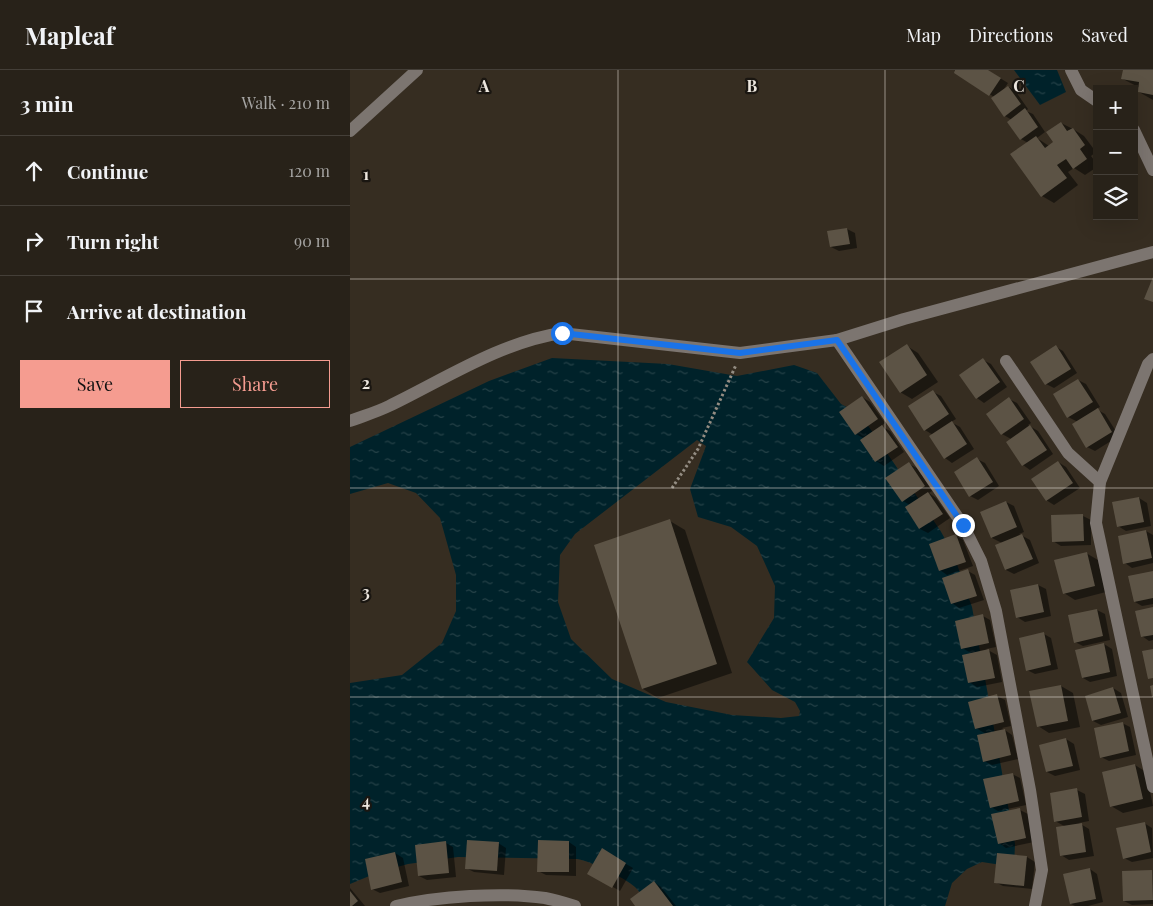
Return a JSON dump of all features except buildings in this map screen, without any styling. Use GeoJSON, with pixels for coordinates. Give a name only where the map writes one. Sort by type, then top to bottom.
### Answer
{"type":"FeatureCollection","features":[{"type":"Feature","properties":{"kind":"street"},"geometry":{"type":"LineString","coordinates":[[350,132],[417,70]]}},
{"type":"Feature","properties":{"kind":"street"},"geometry":{"type":"LineString","coordinates":[[1071,70],[1081,90],[1093,98]]}},
{"type":"Feature","properties":{"kind":"street"},"geometry":{"type":"LineString","coordinates":[[1138,138],[1153,170]]}},
{"type":"Feature","properties":{"kind":"street"},"geometry":{"type":"LineString","coordinates":[[350,422],[388,406],[456,370],[539,337],[562,333],[740,353],[837,340],[904,319],[1153,252]]}},
{"type":"Feature","properties":{"kind":"street"},"geometry":{"type":"LineString","coordinates":[[837,340],[963,525],[981,561],[996,611],[1034,817],[1042,870],[1035,906]]}},
{"type":"Feature","properties":{"kind":"street"},"geometry":{"type":"LineString","coordinates":[[1153,359],[1148,364],[1100,482],[1096,523],[1153,787]]}},
{"type":"Feature","properties":{"kind":"street"},"geometry":{"type":"LineString","coordinates":[[1006,361],[1068,453],[1100,482]]}},
{"type":"Feature","properties":{"kind":"street"},"geometry":{"type":"LineString","coordinates":[[396,906],[415,901],[490,895],[545,898],[575,906]]}},
{"type":"Feature","properties":{"kind":"path"},"geometry":{"type":"LineString","coordinates":[[672,488],[698,449],[734,370]]}},
{"type":"Feature","properties":{"kind":"water"},"geometry":{"type":"Polygon","coordinates":[[[1014,70],[1057,70],[1066,92],[1040,105],[1014,70]]]}},
{"type":"Feature","properties":{"kind":"water"},"geometry":{"type":"Polygon","coordinates":[[[552,358],[668,364],[737,376],[794,365],[817,373],[841,404],[860,414],[940,530],[953,553],[972,607],[1015,844],[1014,867],[982,862],[967,869],[952,883],[945,906],[651,906],[635,887],[624,879],[599,866],[577,859],[458,857],[408,864],[379,872],[350,884],[350,683],[402,675],[442,643],[456,611],[456,575],[440,518],[416,493],[388,483],[350,494],[350,447],[489,381],[552,358]],[[697,440],[575,534],[560,555],[558,602],[571,639],[612,679],[666,702],[732,715],[781,718],[799,716],[800,711],[795,702],[772,690],[747,662],[774,618],[775,586],[757,546],[731,527],[698,517],[690,489],[706,446],[697,440]]]}},
{"type":"Feature","properties":{"kind":"route"},"geometry":{"type":"LineString","coordinates":[[562,333],[740,353],[837,340],[963,525]]}}]}
